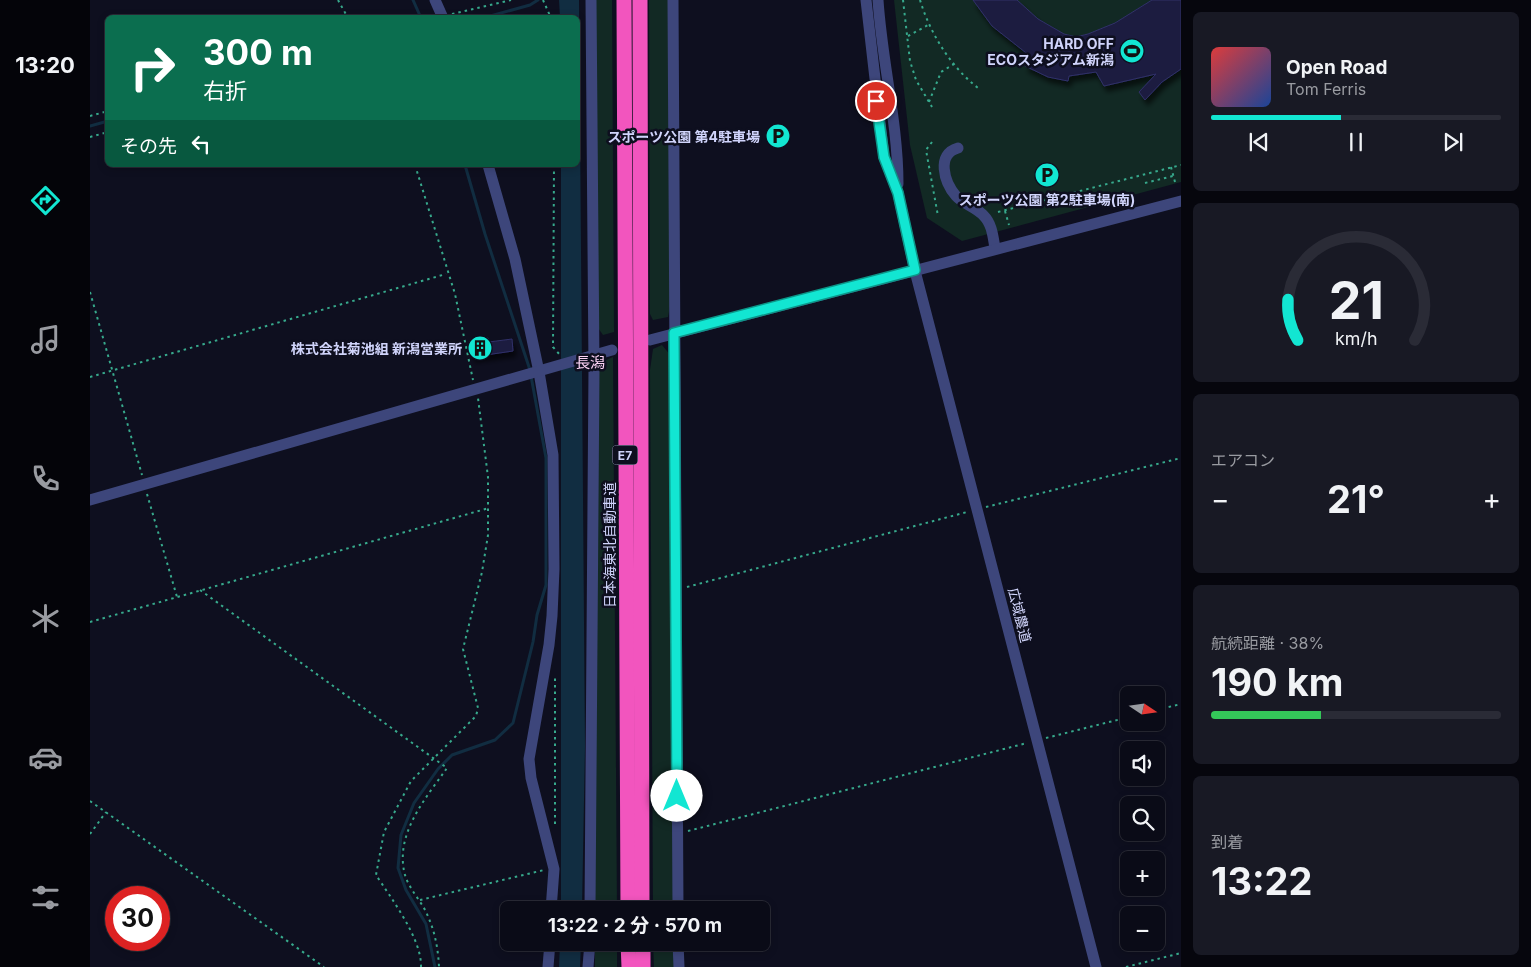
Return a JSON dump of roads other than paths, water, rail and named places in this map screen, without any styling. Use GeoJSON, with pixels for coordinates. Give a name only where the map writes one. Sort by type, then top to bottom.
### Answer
{"type":"FeatureCollection","features":[{"type":"Feature","properties":{"kind":"highway","name":"日本海東北自動車道"},"geometry":{"type":"LineString","coordinates":[[624,0],[628,901]]}},
{"type":"Feature","properties":{"kind":"highway","name":"E7"},"geometry":{"type":"LineString","coordinates":[[640,0],[642,901]]}},
{"type":"Feature","properties":{"kind":"highway"},"geometry":{"type":"LineString","coordinates":[[628,951],[628,967]]}},
{"type":"Feature","properties":{"kind":"highway"},"geometry":{"type":"LineString","coordinates":[[643,951],[643,967]]}},
{"type":"Feature","properties":{"kind":"street"},"geometry":{"type":"LineString","coordinates":[[435,0],[442,15]]}},
{"type":"Feature","properties":{"kind":"street"},"geometry":{"type":"LineString","coordinates":[[590,901],[591,0]]}},
{"type":"Feature","properties":{"kind":"street"},"geometry":{"type":"LineString","coordinates":[[673,0],[678,901]]}},
{"type":"Feature","properties":{"kind":"street"},"geometry":{"type":"LineString","coordinates":[[866,0],[884,157],[898,193]]}},
{"type":"Feature","properties":{"kind":"street"},"geometry":{"type":"LineString","coordinates":[[878,0],[889,102],[898,155],[898,193]]}},
{"type":"Feature","properties":{"kind":"street"},"geometry":{"type":"LineString","coordinates":[[958,148],[945,156],[943,165],[950,188],[956,197],[977,209],[986,217],[995,248]]}},
{"type":"Feature","properties":{"kind":"street"},"geometry":{"type":"LineString","coordinates":[[489,167],[516,259],[533,374],[553,455],[554,569],[549,645],[529,759],[531,778],[554,869],[552,901]]}},
{"type":"Feature","properties":{"kind":"street","name":"広域農道"},"geometry":{"type":"LineString","coordinates":[[898,193],[915,270],[1096,967]]}},
{"type":"Feature","properties":{"kind":"street"},"geometry":{"type":"LineString","coordinates":[[650,340],[995,248],[1181,201]]}},
{"type":"Feature","properties":{"kind":"street"},"geometry":{"type":"LineString","coordinates":[[90,500],[612,350]]}},
{"type":"Feature","properties":{"kind":"street"},"geometry":{"type":"LineString","coordinates":[[548,967],[549,951]]}},
{"type":"Feature","properties":{"kind":"street"},"geometry":{"type":"LineString","coordinates":[[588,967],[589,951]]}},
{"type":"Feature","properties":{"kind":"street"},"geometry":{"type":"LineString","coordinates":[[678,951],[679,967]]}},
{"type":"Feature","properties":{"kind":"water"},"geometry":{"type":"Polygon","coordinates":[[[559,0],[579,0],[579,15],[560,15],[559,0]]]}},
{"type":"Feature","properties":{"kind":"water"},"geometry":{"type":"Polygon","coordinates":[[[580,124],[585,746],[582,901],[561,901],[561,167],[580,167],[580,124]]]}},
{"type":"Feature","properties":{"kind":"water"},"geometry":{"type":"Polygon","coordinates":[[[560,951],[581,951],[580,967],[559,967],[560,951]]]}},
{"type":"Feature","properties":{"kind":"waterway"},"geometry":{"type":"LineString","coordinates":[[413,0],[420,15]]}},
{"type":"Feature","properties":{"kind":"waterway"},"geometry":{"type":"LineString","coordinates":[[494,15],[530,5],[538,0]]}},
{"type":"Feature","properties":{"kind":"waterway"},"geometry":{"type":"LineString","coordinates":[[90,126],[105,122]]}},
{"type":"Feature","properties":{"kind":"waterway"},"geometry":{"type":"LineString","coordinates":[[466,167],[485,234],[530,370]]}},
{"type":"Feature","properties":{"kind":"waterway"},"geometry":{"type":"LineString","coordinates":[[435,967],[426,924],[406,890],[398,868],[401,835],[414,803],[438,769],[452,755],[495,740],[513,723],[533,642],[537,615],[546,585],[546,458],[531,376]]}},
{"type":"Feature","properties":{"kind":"place","name":"HARD OFF ECOスタジアム新潟"},"geometry":{"type":"Point","coordinates":[1132,51]}},
{"type":"Feature","properties":{"kind":"place","name":"スポーツ公園 第4駐車場"},"geometry":{"type":"Point","coordinates":[778,136]}},
{"type":"Feature","properties":{"kind":"place","name":"スポーツ公園 第2駐車場(南)"},"geometry":{"type":"Point","coordinates":[1047,175]}},
{"type":"Feature","properties":{"kind":"place","name":"株式会社菊池組 新潟営業所"},"geometry":{"type":"Point","coordinates":[480,348]}},
{"type":"Feature","properties":{"kind":"district","name":"長潟"},"geometry":{"type":"Point","coordinates":[590,362]}}]}
